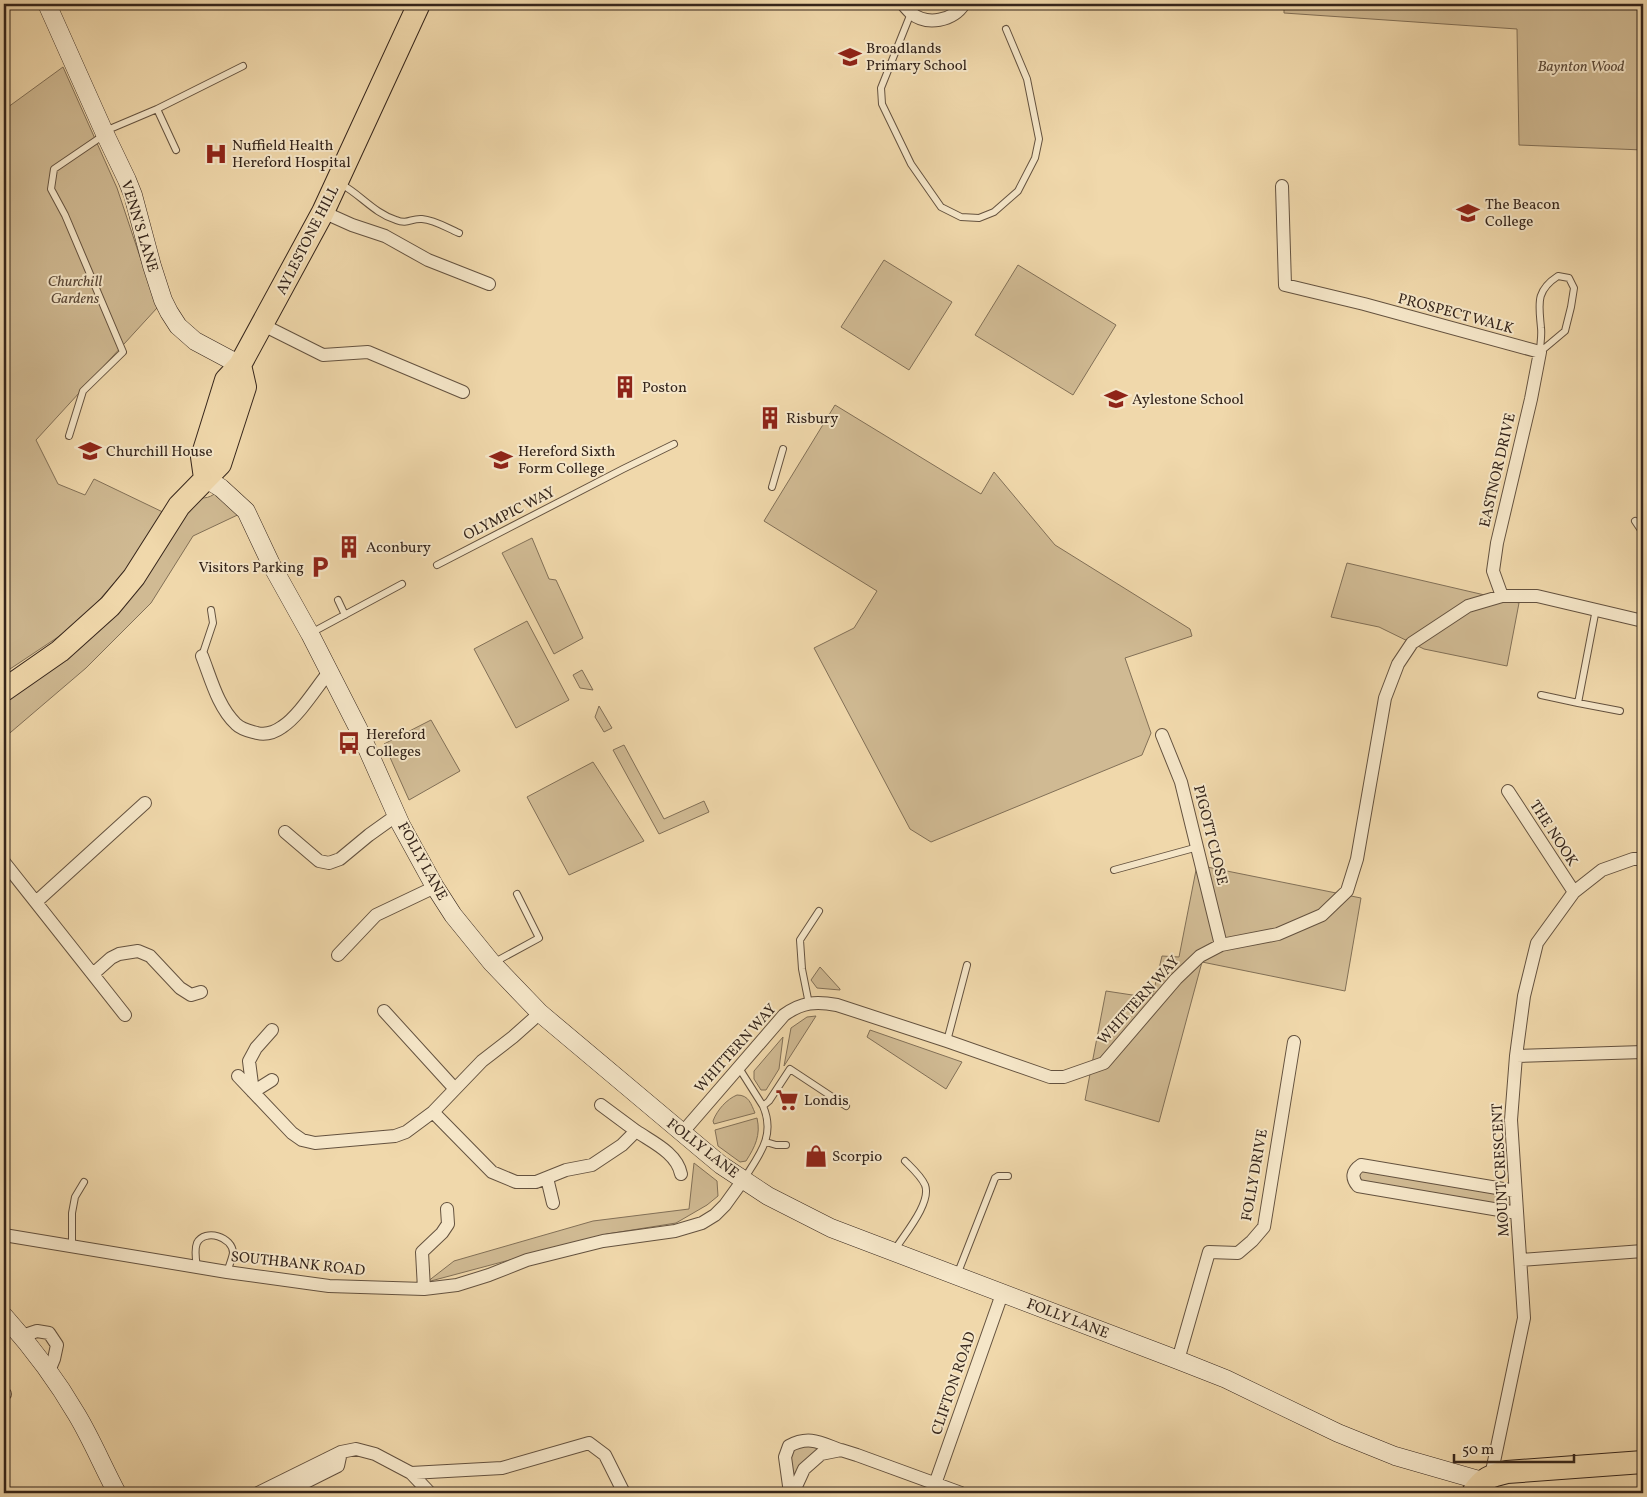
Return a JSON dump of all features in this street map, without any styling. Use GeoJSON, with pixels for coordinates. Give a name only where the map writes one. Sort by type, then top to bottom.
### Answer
{"type":"FeatureCollection","features":[{"type":"Feature","properties":{"kind":"highway","name":"AYLESTONE HILL"},"geometry":{"type":"LineString","coordinates":[[205,478],[202,457],[226,380],[240,365],[323,212],[419,4]]}},
{"type":"Feature","properties":{"kind":"highway"},"geometry":{"type":"LineString","coordinates":[[4,690],[60,651],[110,606],[134,577],[180,506],[205,478]]}},
{"type":"Feature","properties":{"kind":"highway"},"geometry":{"type":"LineString","coordinates":[[1481,1486],[1507,1472],[1643,1462]]}},
{"type":"Feature","properties":{"kind":"street","name":"VENN'S LANE"},"geometry":{"type":"LineString","coordinates":[[47,4],[133,194],[152,266],[169,312],[178,326],[195,341],[240,365]]}},
{"type":"Feature","properties":{"kind":"street"},"geometry":{"type":"LineString","coordinates":[[907,8],[922,19],[939,21],[951,17],[964,4]]}},
{"type":"Feature","properties":{"kind":"street","name":"PROSPECT WALK"},"geometry":{"type":"LineString","coordinates":[[1282,186],[1285,285],[1364,304],[1540,352]]}},
{"type":"Feature","properties":{"kind":"street"},"geometry":{"type":"LineString","coordinates":[[323,212],[352,225],[385,236],[428,260],[489,284]]}},
{"type":"Feature","properties":{"kind":"street"},"geometry":{"type":"LineString","coordinates":[[263,325],[323,356],[368,352],[462,392]]}},
{"type":"Feature","properties":{"kind":"street","name":"EASTNOR DRIVE"},"geometry":{"type":"LineString","coordinates":[[1502,596],[1494,570],[1497,543],[1531,400],[1540,352]]}},
{"type":"Feature","properties":{"kind":"street","name":"FOLLY LANE"},"geometry":{"type":"LineString","coordinates":[[205,478],[221,488],[246,511],[271,564],[310,634],[358,728],[416,854],[453,915],[492,963],[540,1013],[721,1165],[768,1196],[831,1228],[1178,1360],[1395,1456],[1481,1486]]}},
{"type":"Feature","properties":{"kind":"street","name":"WHITTERN WAY"},"geometry":{"type":"LineString","coordinates":[[682,1133],[784,1015],[796,1007],[809,1004],[837,1005],[1050,1077],[1064,1077],[1104,1064],[1176,979],[1200,956],[1221,945],[1278,934],[1322,915],[1347,891],[1357,859],[1385,698],[1398,664],[1412,643],[1468,606],[1502,596],[1537,596],[1643,620]]}},
{"type":"Feature","properties":{"kind":"street"},"geometry":{"type":"LineString","coordinates":[[202,656],[216,692],[236,725],[247,731],[262,734],[274,732],[294,716],[329,672]]}},
{"type":"Feature","properties":{"kind":"street","name":"PIGOTT CLOSE"},"geometry":{"type":"LineString","coordinates":[[1162,736],[1181,782],[1221,945]]}},
{"type":"Feature","properties":{"kind":"street","name":"THE NOOK"},"geometry":{"type":"LineString","coordinates":[[1508,791],[1574,892]]}},
{"type":"Feature","properties":{"kind":"street"},"geometry":{"type":"LineString","coordinates":[[36,902],[145,803]]}},
{"type":"Feature","properties":{"kind":"street"},"geometry":{"type":"LineString","coordinates":[[285,832],[319,861],[329,863],[340,859],[397,815]]}},
{"type":"Feature","properties":{"kind":"street","name":"MOUNT CRESCENT"},"geometry":{"type":"LineString","coordinates":[[1481,1486],[1524,1318],[1511,1120],[1516,1056],[1524,996],[1536,943],[1574,892],[1602,870],[1633,858],[1643,859]]}},
{"type":"Feature","properties":{"kind":"street"},"geometry":{"type":"LineString","coordinates":[[4,862],[125,1015]]}},
{"type":"Feature","properties":{"kind":"street"},"geometry":{"type":"LineString","coordinates":[[338,955],[376,915],[435,887]]}},
{"type":"Feature","properties":{"kind":"street"},"geometry":{"type":"LineString","coordinates":[[93,974],[111,958],[119,954],[138,951],[150,956],[180,988],[191,995],[201,992]]}},
{"type":"Feature","properties":{"kind":"street"},"geometry":{"type":"LineString","coordinates":[[384,1011],[455,1088]]}},
{"type":"Feature","properties":{"kind":"street"},"geometry":{"type":"LineString","coordinates":[[238,1076],[292,1133],[302,1140],[315,1143],[395,1136],[406,1132],[434,1112],[482,1061],[540,1013]]}},
{"type":"Feature","properties":{"kind":"street"},"geometry":{"type":"LineString","coordinates":[[253,1092],[249,1061],[256,1048],[272,1030]]}},
{"type":"Feature","properties":{"kind":"street","name":"FOLLY DRIVE"},"geometry":{"type":"LineString","coordinates":[[1178,1360],[1209,1252],[1238,1253],[1252,1241],[1264,1226],[1294,1042]]}},
{"type":"Feature","properties":{"kind":"street"},"geometry":{"type":"LineString","coordinates":[[1516,1056],[1643,1052]]}},
{"type":"Feature","properties":{"kind":"street"},"geometry":{"type":"LineString","coordinates":[[253,1092],[272,1080]]}},
{"type":"Feature","properties":{"kind":"street"},"geometry":{"type":"LineString","coordinates":[[601,1105],[662,1148],[679,1166],[681,1174]]}},
{"type":"Feature","properties":{"kind":"street"},"geometry":{"type":"LineString","coordinates":[[434,1112],[492,1172],[516,1182],[536,1182],[566,1170],[592,1165],[622,1145],[636,1131]]}},
{"type":"Feature","properties":{"kind":"street"},"geometry":{"type":"LineString","coordinates":[[1515,1191],[1361,1165],[1353,1175],[1354,1181],[1358,1186],[1517,1213]]}},
{"type":"Feature","properties":{"kind":"street"},"geometry":{"type":"LineString","coordinates":[[547,1178],[552,1203]]}},
{"type":"Feature","properties":{"kind":"street","name":"SOUTHBANK ROAD"},"geometry":{"type":"LineString","coordinates":[[4,1235],[227,1272],[329,1286],[424,1289],[457,1285],[527,1260],[603,1241],[675,1231],[702,1223],[715,1215],[725,1205],[743,1180]]}},
{"type":"Feature","properties":{"kind":"street"},"geometry":{"type":"LineString","coordinates":[[424,1289],[422,1252],[442,1233],[448,1224],[447,1209]]}},
{"type":"Feature","properties":{"kind":"street"},"geometry":{"type":"LineString","coordinates":[[1521,1260],[1643,1251]]}},
{"type":"Feature","properties":{"kind":"street","name":"CLIFTON ROAD"},"geometry":{"type":"LineString","coordinates":[[936,1484],[1002,1294]]}},
{"type":"Feature","properties":{"kind":"street"},"geometry":{"type":"LineString","coordinates":[[4,1316],[22,1336],[49,1372],[78,1416],[117,1493]]}},
{"type":"Feature","properties":{"kind":"street"},"geometry":{"type":"LineString","coordinates":[[792,1493],[785,1457],[789,1446],[798,1441],[810,1440],[961,1493]]}},
{"type":"Feature","properties":{"kind":"street"},"geometry":{"type":"LineString","coordinates":[[411,1473],[502,1468],[589,1443],[605,1455],[624,1493]]}},
{"type":"Feature","properties":{"kind":"street"},"geometry":{"type":"LineString","coordinates":[[258,1493],[341,1452],[356,1449],[375,1454],[411,1473],[430,1493]]}},
{"type":"Feature","properties":{"kind":"street"},"geometry":{"type":"LineString","coordinates":[[792,1493],[804,1469],[822,1454],[841,1450]]}},
{"type":"Feature","properties":{"kind":"street"},"geometry":{"type":"LineString","coordinates":[[284,1493],[338,1466],[341,1452]]}},
{"type":"Feature","properties":{"kind":"lane"},"geometry":{"type":"LineString","coordinates":[[907,8],[881,88],[882,104],[911,164],[941,207],[961,217],[979,218],[994,212],[1018,191],[1035,158],[1039,139],[1027,79],[1006,28]]}},
{"type":"Feature","properties":{"kind":"lane"},"geometry":{"type":"LineString","coordinates":[[69,436],[83,391],[123,352],[65,215],[51,189],[54,169],[105,133],[243,66]]}},
{"type":"Feature","properties":{"kind":"lane"},"geometry":{"type":"LineString","coordinates":[[157,109],[176,150]]}},
{"type":"Feature","properties":{"kind":"lane"},"geometry":{"type":"LineString","coordinates":[[338,182],[353,190],[377,212],[393,220],[407,222],[424,219],[459,234]]}},
{"type":"Feature","properties":{"kind":"lane"},"geometry":{"type":"LineString","coordinates":[[1558,276],[1570,278],[1574,288],[1565,331],[1540,352],[1541,329],[1538,314],[1541,293],[1547,283],[1558,276]]}},
{"type":"Feature","properties":{"kind":"lane","name":"OLYMPIC WAY"},"geometry":{"type":"LineString","coordinates":[[437,565],[674,444]]}},
{"type":"Feature","properties":{"kind":"lane"},"geometry":{"type":"LineString","coordinates":[[772,487],[784,449]]}},
{"type":"Feature","properties":{"kind":"lane"},"geometry":{"type":"LineString","coordinates":[[1635,521],[1643,533]]}},
{"type":"Feature","properties":{"kind":"lane"},"geometry":{"type":"LineString","coordinates":[[310,634],[402,584]]}},
{"type":"Feature","properties":{"kind":"lane"},"geometry":{"type":"LineString","coordinates":[[338,600],[345,615]]}},
{"type":"Feature","properties":{"kind":"lane"},"geometry":{"type":"LineString","coordinates":[[1578,703],[1596,609]]}},
{"type":"Feature","properties":{"kind":"lane"},"geometry":{"type":"LineString","coordinates":[[202,656],[213,623],[211,610]]}},
{"type":"Feature","properties":{"kind":"lane"},"geometry":{"type":"LineString","coordinates":[[1541,695],[1620,711]]}},
{"type":"Feature","properties":{"kind":"lane"},"geometry":{"type":"LineString","coordinates":[[1114,870],[1198,847]]}},
{"type":"Feature","properties":{"kind":"lane"},"geometry":{"type":"LineString","coordinates":[[492,963],[539,938],[517,894]]}},
{"type":"Feature","properties":{"kind":"lane"},"geometry":{"type":"LineString","coordinates":[[809,1004],[802,969],[800,940],[819,911]]}},
{"type":"Feature","properties":{"kind":"lane"},"geometry":{"type":"LineString","coordinates":[[947,1041],[967,965]]}},
{"type":"Feature","properties":{"kind":"lane"},"geometry":{"type":"LineString","coordinates":[[739,1068],[763,1106],[768,1127],[766,1142],[743,1180]]}},
{"type":"Feature","properties":{"kind":"lane"},"geometry":{"type":"LineString","coordinates":[[763,1106],[769,1101],[790,1068],[846,1106]]}},
{"type":"Feature","properties":{"kind":"lane"},"geometry":{"type":"LineString","coordinates":[[766,1142],[786,1145]]}},
{"type":"Feature","properties":{"kind":"lane"},"geometry":{"type":"LineString","coordinates":[[893,1252],[918,1215],[926,1195],[924,1183],[905,1161]]}},
{"type":"Feature","properties":{"kind":"lane"},"geometry":{"type":"LineString","coordinates":[[956,1276],[995,1178],[1002,1175],[1008,1176]]}},
{"type":"Feature","properties":{"kind":"lane"},"geometry":{"type":"LineString","coordinates":[[72,1246],[72,1214],[75,1197],[84,1182]]}},
{"type":"Feature","properties":{"kind":"lane"},"geometry":{"type":"LineString","coordinates":[[197,1267],[197,1243],[207,1236],[216,1236],[227,1240],[231,1246],[233,1253],[227,1272]]}},
{"type":"Feature","properties":{"kind":"green space","name":"Baynton Wood"},"geometry":{"type":"Polygon","coordinates":[[[1284,4],[1643,4],[1643,150],[1519,145],[1517,29],[1284,13],[1284,4]]]}},
{"type":"Feature","properties":{"kind":"green space","name":"Churchill Gardens"},"geometry":{"type":"Polygon","coordinates":[[[63,67],[117,188],[157,308],[36,440],[58,484],[85,495],[94,479],[169,515],[160,531],[79,623],[4,673],[4,110],[63,67]]]}},
{"type":"Feature","properties":{"kind":"green space"},"geometry":{"type":"Polygon","coordinates":[[[884,260],[952,302],[909,370],[841,327],[884,260]]]}},
{"type":"Feature","properties":{"kind":"green space"},"geometry":{"type":"Polygon","coordinates":[[[1018,265],[1116,325],[1073,395],[975,335],[1018,265]]]}},
{"type":"Feature","properties":{"kind":"green space"},"geometry":{"type":"Polygon","coordinates":[[[835,405],[981,494],[994,472],[1055,545],[1190,629],[1192,636],[1125,658],[1151,733],[1142,755],[931,842],[910,829],[814,648],[854,628],[877,591],[764,521],[835,405]]]}},
{"type":"Feature","properties":{"kind":"green space"},"geometry":{"type":"Polygon","coordinates":[[[221,488],[246,511],[193,536],[151,603],[86,668],[4,738],[4,690],[60,651],[197,497],[204,498],[210,496],[221,488]]]}},
{"type":"Feature","properties":{"kind":"green space"},"geometry":{"type":"Polygon","coordinates":[[[532,538],[549,579],[556,580],[583,638],[554,654],[502,553],[532,538]]]}},
{"type":"Feature","properties":{"kind":"green space"},"geometry":{"type":"Polygon","coordinates":[[[1347,563],[1519,603],[1507,666],[1424,649],[1379,627],[1331,617],[1347,563]]]}},
{"type":"Feature","properties":{"kind":"green space"},"geometry":{"type":"Polygon","coordinates":[[[527,621],[569,700],[516,728],[474,649],[527,621]]]}},
{"type":"Feature","properties":{"kind":"green space"},"geometry":{"type":"Polygon","coordinates":[[[582,670],[593,690],[580,688],[573,675],[582,670]]]}},
{"type":"Feature","properties":{"kind":"green space"},"geometry":{"type":"Polygon","coordinates":[[[599,706],[612,728],[604,732],[595,717],[599,706]]]}},
{"type":"Feature","properties":{"kind":"green space"},"geometry":{"type":"Polygon","coordinates":[[[431,720],[460,771],[409,800],[384,744],[431,720]]]}},
{"type":"Feature","properties":{"kind":"green space"},"geometry":{"type":"Polygon","coordinates":[[[624,745],[664,819],[704,801],[709,812],[659,834],[613,750],[624,745]]]}},
{"type":"Feature","properties":{"kind":"green space"},"geometry":{"type":"Polygon","coordinates":[[[593,762],[644,841],[569,875],[527,797],[593,762]]]}},
{"type":"Feature","properties":{"kind":"green space"},"geometry":{"type":"Polygon","coordinates":[[[1197,865],[1361,898],[1345,991],[1202,962],[1159,1122],[1085,1100],[1106,991],[1152,998],[1162,956],[1179,957],[1197,865]]]}},
{"type":"Feature","properties":{"kind":"green space"},"geometry":{"type":"Polygon","coordinates":[[[820,967],[840,990],[817,988],[811,980],[820,967]]]}},
{"type":"Feature","properties":{"kind":"green space"},"geometry":{"type":"Polygon","coordinates":[[[816,1016],[784,1066],[791,1028],[807,1017],[816,1016]]]}},
{"type":"Feature","properties":{"kind":"green space"},"geometry":{"type":"Polygon","coordinates":[[[870,1030],[962,1062],[946,1089],[867,1037],[870,1030]]]}},
{"type":"Feature","properties":{"kind":"green space"},"geometry":{"type":"Polygon","coordinates":[[[783,1037],[779,1069],[766,1090],[761,1090],[754,1079],[754,1071],[783,1037]]]}},
{"type":"Feature","properties":{"kind":"green space"},"geometry":{"type":"Polygon","coordinates":[[[737,1095],[747,1098],[755,1113],[714,1124],[713,1121],[720,1109],[726,1102],[737,1095]]]}},
{"type":"Feature","properties":{"kind":"green space"},"geometry":{"type":"Polygon","coordinates":[[[757,1118],[758,1130],[756,1141],[746,1161],[740,1162],[718,1146],[715,1130],[757,1118]]]}},
{"type":"Feature","properties":{"kind":"green space"},"geometry":{"type":"Polygon","coordinates":[[[694,1163],[717,1181],[718,1196],[707,1205],[676,1223],[607,1234],[427,1282],[454,1261],[593,1221],[689,1209],[694,1163]]]}},
{"type":"Feature","properties":{"kind":"green space"},"geometry":{"type":"Polygon","coordinates":[[[1356,1169],[1515,1191],[1517,1213],[1358,1186],[1356,1169]]]}},
{"type":"Feature","properties":{"kind":"green space"},"geometry":{"type":"Polygon","coordinates":[[[821,1443],[821,1454],[793,1493],[789,1446],[821,1443]]]}},
{"type":"Feature","properties":{"kind":"place","name":"Broadlands Primary School"},"geometry":{"type":"Point","coordinates":[850,57]}},
{"type":"Feature","properties":{"kind":"place","name":"Nuffield Health Hereford Hospital"},"geometry":{"type":"Point","coordinates":[216,154]}},
{"type":"Feature","properties":{"kind":"place","name":"The Beacon College"},"geometry":{"type":"Point","coordinates":[1468,213]}},
{"type":"Feature","properties":{"kind":"place","name":"Poston"},"geometry":{"type":"Point","coordinates":[625,387]}},
{"type":"Feature","properties":{"kind":"place","name":"Aylestone School"},"geometry":{"type":"Point","coordinates":[1116,399]}},
{"type":"Feature","properties":{"kind":"place","name":"Risbury"},"geometry":{"type":"Point","coordinates":[770,418]}},
{"type":"Feature","properties":{"kind":"place","name":"Churchill House"},"geometry":{"type":"Point","coordinates":[90,451]}},
{"type":"Feature","properties":{"kind":"place","name":"Hereford Sixth Form College"},"geometry":{"type":"Point","coordinates":[501,460]}},
{"type":"Feature","properties":{"kind":"place","name":"Aconbury"},"geometry":{"type":"Point","coordinates":[349,547]}},
{"type":"Feature","properties":{"kind":"place","name":"Visitors Parking"},"geometry":{"type":"Point","coordinates":[320,567]}},
{"type":"Feature","properties":{"kind":"place","name":"Hereford Colleges"},"geometry":{"type":"Point","coordinates":[349,743]}},
{"type":"Feature","properties":{"kind":"place","name":"Londis"},"geometry":{"type":"Point","coordinates":[787,1100]}},
{"type":"Feature","properties":{"kind":"place","name":"Scorpio"},"geometry":{"type":"Point","coordinates":[816,1156]}}]}
